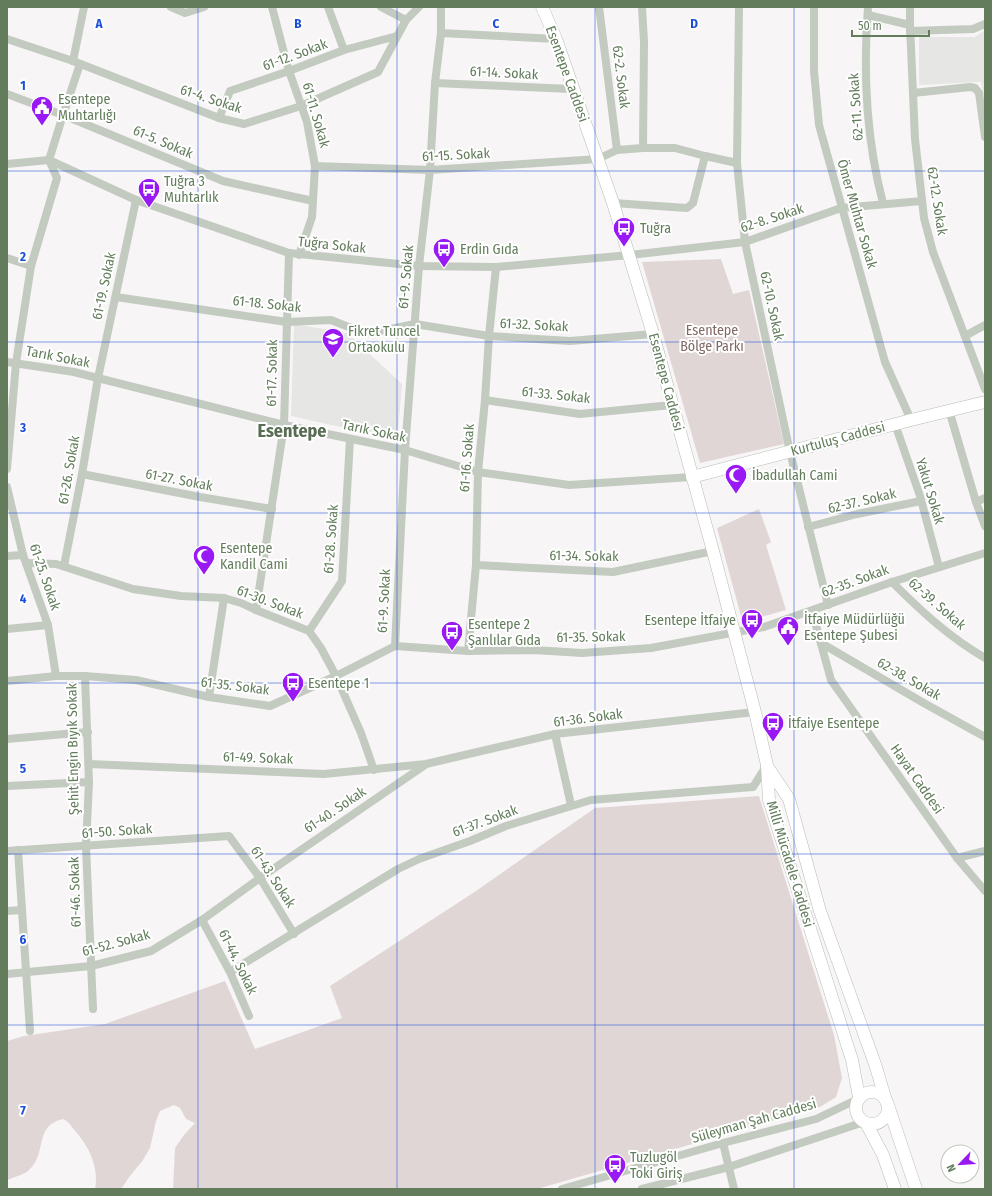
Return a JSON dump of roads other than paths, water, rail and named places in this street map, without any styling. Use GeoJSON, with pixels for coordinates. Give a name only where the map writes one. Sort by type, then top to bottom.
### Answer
{"type":"FeatureCollection","features":[{"type":"Feature","properties":{"kind":"street"},"geometry":{"type":"LineString","coordinates":[[7,469],[16,363],[31,266],[57,178],[49,160],[77,63],[84,7]]}},
{"type":"Feature","properties":{"kind":"street"},"geometry":{"type":"LineString","coordinates":[[172,7],[185,13],[204,7]]}},
{"type":"Feature","properties":{"kind":"street","name":"61-11. Sokak"},"geometry":{"type":"LineString","coordinates":[[272,7],[289,71],[307,122],[315,166],[312,217],[299,255]]}},
{"type":"Feature","properties":{"kind":"street"},"geometry":{"type":"LineString","coordinates":[[328,7],[344,50]]}},
{"type":"Feature","properties":{"kind":"street"},"geometry":{"type":"LineString","coordinates":[[381,7],[406,20]]}},
{"type":"Feature","properties":{"kind":"street","name":"61-4. Sokak"},"geometry":{"type":"LineString","coordinates":[[7,39],[77,63],[219,118],[244,124],[302,106],[378,72],[406,20],[419,7]]}},
{"type":"Feature","properties":{"kind":"street","name":"61-9. Sokak"},"geometry":{"type":"LineString","coordinates":[[395,646],[405,450],[419,266],[430,170],[435,83],[441,33],[440,7]]}},
{"type":"Feature","properties":{"kind":"street","name":"Esentepe Caddesi"},"geometry":{"type":"LineString","coordinates":[[542,7],[556,39],[630,255],[713,551],[755,712],[767,765]]}},
{"type":"Feature","properties":{"kind":"street","name":"62-2. Sokak"},"geometry":{"type":"LineString","coordinates":[[599,7],[617,150]]}},
{"type":"Feature","properties":{"kind":"street"},"geometry":{"type":"LineString","coordinates":[[642,7],[644,42],[643,148]]}},
{"type":"Feature","properties":{"kind":"street","name":"62-10. Sokak"},"geometry":{"type":"LineString","coordinates":[[739,7],[737,163],[745,242],[790,452],[828,605]]}},
{"type":"Feature","properties":{"kind":"street","name":"Ömer Muhtar Sokak"},"geometry":{"type":"LineString","coordinates":[[814,7],[814,71],[819,125],[885,362],[911,420]]}},
{"type":"Feature","properties":{"kind":"street","name":"62-12. Sokak"},"geometry":{"type":"LineString","coordinates":[[910,7],[915,139],[924,218],[933,252],[985,389]]}},
{"type":"Feature","properties":{"kind":"street"},"geometry":{"type":"LineString","coordinates":[[868,11],[910,28],[973,29],[985,24]]}},
{"type":"Feature","properties":{"kind":"street","name":"62-11. Sokak"},"geometry":{"type":"LineString","coordinates":[[868,11],[865,83],[875,173],[883,204]]}},
{"type":"Feature","properties":{"kind":"street"},"geometry":{"type":"LineString","coordinates":[[441,33],[556,39]]}},
{"type":"Feature","properties":{"kind":"street","name":"61-12. Sokak"},"geometry":{"type":"LineString","coordinates":[[219,118],[230,91],[344,50],[398,36]]}},
{"type":"Feature","properties":{"kind":"street","name":"61-14. Sokak"},"geometry":{"type":"LineString","coordinates":[[435,83],[572,89]]}},
{"type":"Feature","properties":{"kind":"street"},"geometry":{"type":"LineString","coordinates":[[913,93],[970,87],[975,88],[979,94],[985,137]]}},
{"type":"Feature","properties":{"kind":"street","name":"61-5. Sokak"},"geometry":{"type":"LineString","coordinates":[[7,94],[223,181],[313,202]]}},
{"type":"Feature","properties":{"kind":"street"},"geometry":{"type":"LineString","coordinates":[[598,159],[617,150],[674,148],[737,163]]}},
{"type":"Feature","properties":{"kind":"street"},"geometry":{"type":"LineString","coordinates":[[613,203],[687,208],[693,203],[705,156]]}},
{"type":"Feature","properties":{"kind":"street","name":"61-15. Sokak"},"geometry":{"type":"LineString","coordinates":[[315,166],[430,170],[598,159]]}},
{"type":"Feature","properties":{"kind":"street"},"geometry":{"type":"LineString","coordinates":[[7,164],[49,160]]}},
{"type":"Feature","properties":{"kind":"street","name":"Tuğra Sokak"},"geometry":{"type":"LineString","coordinates":[[49,160],[136,200],[289,253],[299,255],[419,266],[496,266],[630,255]]}},
{"type":"Feature","properties":{"kind":"street","name":"61-19. Sokak"},"geometry":{"type":"LineString","coordinates":[[98,378],[136,200]]}},
{"type":"Feature","properties":{"kind":"street","name":"62-8. Sokak"},"geometry":{"type":"LineString","coordinates":[[630,255],[745,242],[841,208],[922,200]]}},
{"type":"Feature","properties":{"kind":"street","name":"61-17. Sokak"},"geometry":{"type":"LineString","coordinates":[[256,610],[284,425],[289,253]]}},
{"type":"Feature","properties":{"kind":"street"},"geometry":{"type":"LineString","coordinates":[[7,258],[31,266]]}},
{"type":"Feature","properties":{"kind":"street","name":"61-16. Sokak"},"geometry":{"type":"LineString","coordinates":[[468,651],[476,565],[478,472],[496,266]]}},
{"type":"Feature","properties":{"kind":"street","name":"61-18. Sokak"},"geometry":{"type":"LineString","coordinates":[[116,297],[287,322],[331,320],[356,330],[371,333],[415,324]]}},
{"type":"Feature","properties":{"kind":"street","name":"61-32. Sokak"},"geometry":{"type":"LineString","coordinates":[[415,324],[489,336],[570,340],[653,334]]}},
{"type":"Feature","properties":{"kind":"street"},"geometry":{"type":"LineString","coordinates":[[965,336],[985,325]]}},
{"type":"Feature","properties":{"kind":"street","name":"Tarık Sokak"},"geometry":{"type":"LineString","coordinates":[[7,362],[74,372],[284,425],[405,450],[478,472],[569,485],[692,477]]}},
{"type":"Feature","properties":{"kind":"street","name":"61-26. Sokak"},"geometry":{"type":"LineString","coordinates":[[64,566],[82,474],[98,378]]}},
{"type":"Feature","properties":{"kind":"street","name":"61-33. Sokak"},"geometry":{"type":"LineString","coordinates":[[485,400],[580,414],[672,405]]}},
{"type":"Feature","properties":{"kind":"street","name":"Kurtuluş Caddesi"},"geometry":{"type":"LineString","coordinates":[[692,477],[985,402]]}},
{"type":"Feature","properties":{"kind":"street"},"geometry":{"type":"LineString","coordinates":[[949,410],[976,502],[985,526]]}},
{"type":"Feature","properties":{"kind":"street","name":"Yakut Sokak"},"geometry":{"type":"LineString","coordinates":[[895,424],[921,501],[939,567]]}},
{"type":"Feature","properties":{"kind":"street","name":"61-28. Sokak"},"geometry":{"type":"LineString","coordinates":[[309,631],[342,581],[350,439]]}},
{"type":"Feature","properties":{"kind":"street","name":"61-27. Sokak"},"geometry":{"type":"LineString","coordinates":[[82,474],[200,497],[272,509]]}},
{"type":"Feature","properties":{"kind":"street","name":"61-25. Sokak"},"geometry":{"type":"LineString","coordinates":[[7,487],[24,559],[48,625],[56,676]]}},
{"type":"Feature","properties":{"kind":"street"},"geometry":{"type":"LineString","coordinates":[[976,502],[985,498]]}},
{"type":"Feature","properties":{"kind":"street","name":"62-37. Sokak"},"geometry":{"type":"LineString","coordinates":[[808,527],[857,514],[921,501]]}},
{"type":"Feature","properties":{"kind":"street","name":"61-34. Sokak"},"geometry":{"type":"LineString","coordinates":[[476,565],[613,572],[713,551]]}},
{"type":"Feature","properties":{"kind":"street","name":"62-35. Sokak"},"geometry":{"type":"LineString","coordinates":[[734,632],[764,627],[892,582],[985,552]]}},
{"type":"Feature","properties":{"kind":"street","name":"61-30. Sokak"},"geometry":{"type":"LineString","coordinates":[[7,556],[64,566],[133,589],[181,596],[224,598],[241,603],[309,631],[321,648],[336,676],[361,733],[374,770]]}},
{"type":"Feature","properties":{"kind":"street","name":"62-39. Sokak"},"geometry":{"type":"LineString","coordinates":[[892,582],[924,614],[948,633],[985,658]]}},
{"type":"Feature","properties":{"kind":"street"},"geometry":{"type":"LineString","coordinates":[[208,697],[224,598]]}},
{"type":"Feature","properties":{"kind":"street","name":"Hayat Caddesi"},"geometry":{"type":"LineString","coordinates":[[812,611],[831,680],[957,858],[985,891]]}},
{"type":"Feature","properties":{"kind":"street"},"geometry":{"type":"LineString","coordinates":[[7,629],[48,625]]}},
{"type":"Feature","properties":{"kind":"street","name":"61-35. Sokak"},"geometry":{"type":"LineString","coordinates":[[7,681],[56,676],[85,676],[136,680],[208,697],[270,706],[336,676],[395,646],[468,651],[534,650],[582,653],[651,648],[734,632]]}},
{"type":"Feature","properties":{"kind":"street","name":"62-38. Sokak"},"geometry":{"type":"LineString","coordinates":[[821,642],[922,702],[985,737]]}},
{"type":"Feature","properties":{"kind":"street","name":"Şehit Engin Bıyık Sokak"},"geometry":{"type":"LineString","coordinates":[[85,676],[89,764],[86,846]]}},
{"type":"Feature","properties":{"kind":"street","name":"61-36. Sokak"},"geometry":{"type":"LineString","coordinates":[[426,764],[556,734],[755,712]]}},
{"type":"Feature","properties":{"kind":"street"},"geometry":{"type":"LineString","coordinates":[[7,739],[88,732]]}},
{"type":"Feature","properties":{"kind":"street"},"geometry":{"type":"LineString","coordinates":[[556,734],[571,805]]}},
{"type":"Feature","properties":{"kind":"street","name":"61-49. Sokak"},"geometry":{"type":"LineString","coordinates":[[89,764],[324,774],[426,764]]}},
{"type":"Feature","properties":{"kind":"street","name":"61-40. Sokak"},"geometry":{"type":"LineString","coordinates":[[260,878],[426,764]]}},
{"type":"Feature","properties":{"kind":"street","name":"61-37. Sokak"},"geometry":{"type":"LineString","coordinates":[[230,972],[398,869],[419,859],[470,841],[506,826],[591,800],[753,787],[767,765]]}},
{"type":"Feature","properties":{"kind":"street","name":"Milli Mücadele Caddesi"},"geometry":{"type":"LineString","coordinates":[[767,765],[769,800],[852,1060],[859,1098]]}},
{"type":"Feature","properties":{"kind":"street","name":"Milli Mücadele Caddesi"},"geometry":{"type":"LineString","coordinates":[[767,765],[789,799],[820,911],[876,1067],[916,1189]]}},
{"type":"Feature","properties":{"kind":"street"},"geometry":{"type":"LineString","coordinates":[[7,786],[89,782]]}},
{"type":"Feature","properties":{"kind":"street","name":"61-43. Sokak"},"geometry":{"type":"LineString","coordinates":[[229,836],[260,878],[294,934]]}},
{"type":"Feature","properties":{"kind":"street","name":"61-50. Sokak"},"geometry":{"type":"LineString","coordinates":[[7,851],[229,836]]}},
{"type":"Feature","properties":{"kind":"street","name":"61-46. Sokak"},"geometry":{"type":"LineString","coordinates":[[86,846],[93,1009]]}},
{"type":"Feature","properties":{"kind":"street"},"geometry":{"type":"LineString","coordinates":[[18,850],[30,1031]]}},
{"type":"Feature","properties":{"kind":"street"},"geometry":{"type":"LineString","coordinates":[[957,858],[985,851]]}},
{"type":"Feature","properties":{"kind":"street","name":"61-52. Sokak"},"geometry":{"type":"LineString","coordinates":[[7,974],[91,966],[151,951],[202,920],[260,878]]}},
{"type":"Feature","properties":{"kind":"street"},"geometry":{"type":"LineString","coordinates":[[7,911],[22,910]]}},
{"type":"Feature","properties":{"kind":"street","name":"61-44. Sokak"},"geometry":{"type":"LineString","coordinates":[[202,920],[230,972],[250,1016]]}},
{"type":"Feature","properties":{"kind":"street"},"geometry":{"type":"LineString","coordinates":[[642,1189],[729,1167],[865,1122],[874,1124],[882,1120],[887,1113],[887,1103],[881,1094],[872,1091],[859,1098],[856,1111],[865,1122],[883,1155],[895,1189]]}},
{"type":"Feature","properties":{"kind":"street","name":"Süleyman Şah Caddesi"},"geometry":{"type":"LineString","coordinates":[[562,1189],[723,1143],[816,1119],[859,1098]]}},
{"type":"Feature","properties":{"kind":"street"},"geometry":{"type":"LineString","coordinates":[[723,1143],[734,1189]]}},
{"type":"Feature","properties":{"kind":"place","name":"Esentepe Muhtarlığı"},"geometry":{"type":"Point","coordinates":[42,126]}},
{"type":"Feature","properties":{"kind":"place","name":"Tuğra 3 Muhtarlık"},"geometry":{"type":"Point","coordinates":[149,208]}},
{"type":"Feature","properties":{"kind":"place","name":"Tuğra"},"geometry":{"type":"Point","coordinates":[624,248]}},
{"type":"Feature","properties":{"kind":"place","name":"Erdin Gıda"},"geometry":{"type":"Point","coordinates":[444,268]}},
{"type":"Feature","properties":{"kind":"place","name":"Fikret Tuncel Ortaokulu"},"geometry":{"type":"Point","coordinates":[333,358]}},
{"type":"Feature","properties":{"kind":"place","name":"İbadullah Cami"},"geometry":{"type":"Point","coordinates":[736,494]}},
{"type":"Feature","properties":{"kind":"place","name":"Esentepe Kandil Cami"},"geometry":{"type":"Point","coordinates":[204,576]}},
{"type":"Feature","properties":{"kind":"place","name":"Esentepe İtfaiye"},"geometry":{"type":"Point","coordinates":[752,640]}},
{"type":"Feature","properties":{"kind":"place","name":"İtfaiye Müdürlüğü Esentepe Şubesi"},"geometry":{"type":"Point","coordinates":[788,646]}},
{"type":"Feature","properties":{"kind":"place","name":"Esentepe 2 Şanlılar Gıda"},"geometry":{"type":"Point","coordinates":[452,652]}},
{"type":"Feature","properties":{"kind":"place","name":"Esentepe 1"},"geometry":{"type":"Point","coordinates":[293,702]}},
{"type":"Feature","properties":{"kind":"place","name":"İtfaiye Esentepe"},"geometry":{"type":"Point","coordinates":[773,742]}},
{"type":"Feature","properties":{"kind":"place","name":"Tuzlugöl Toki Giriş"},"geometry":{"type":"Point","coordinates":[615,1184]}},
{"type":"Feature","properties":{"kind":"district","name":"Esentepe"},"geometry":{"type":"Point","coordinates":[292,431]}},
{"type":"Feature","properties":{"kind":"park label","name":"Esentepe Bölge Parkı"},"geometry":{"type":"Point","coordinates":[712,338]}}]}
